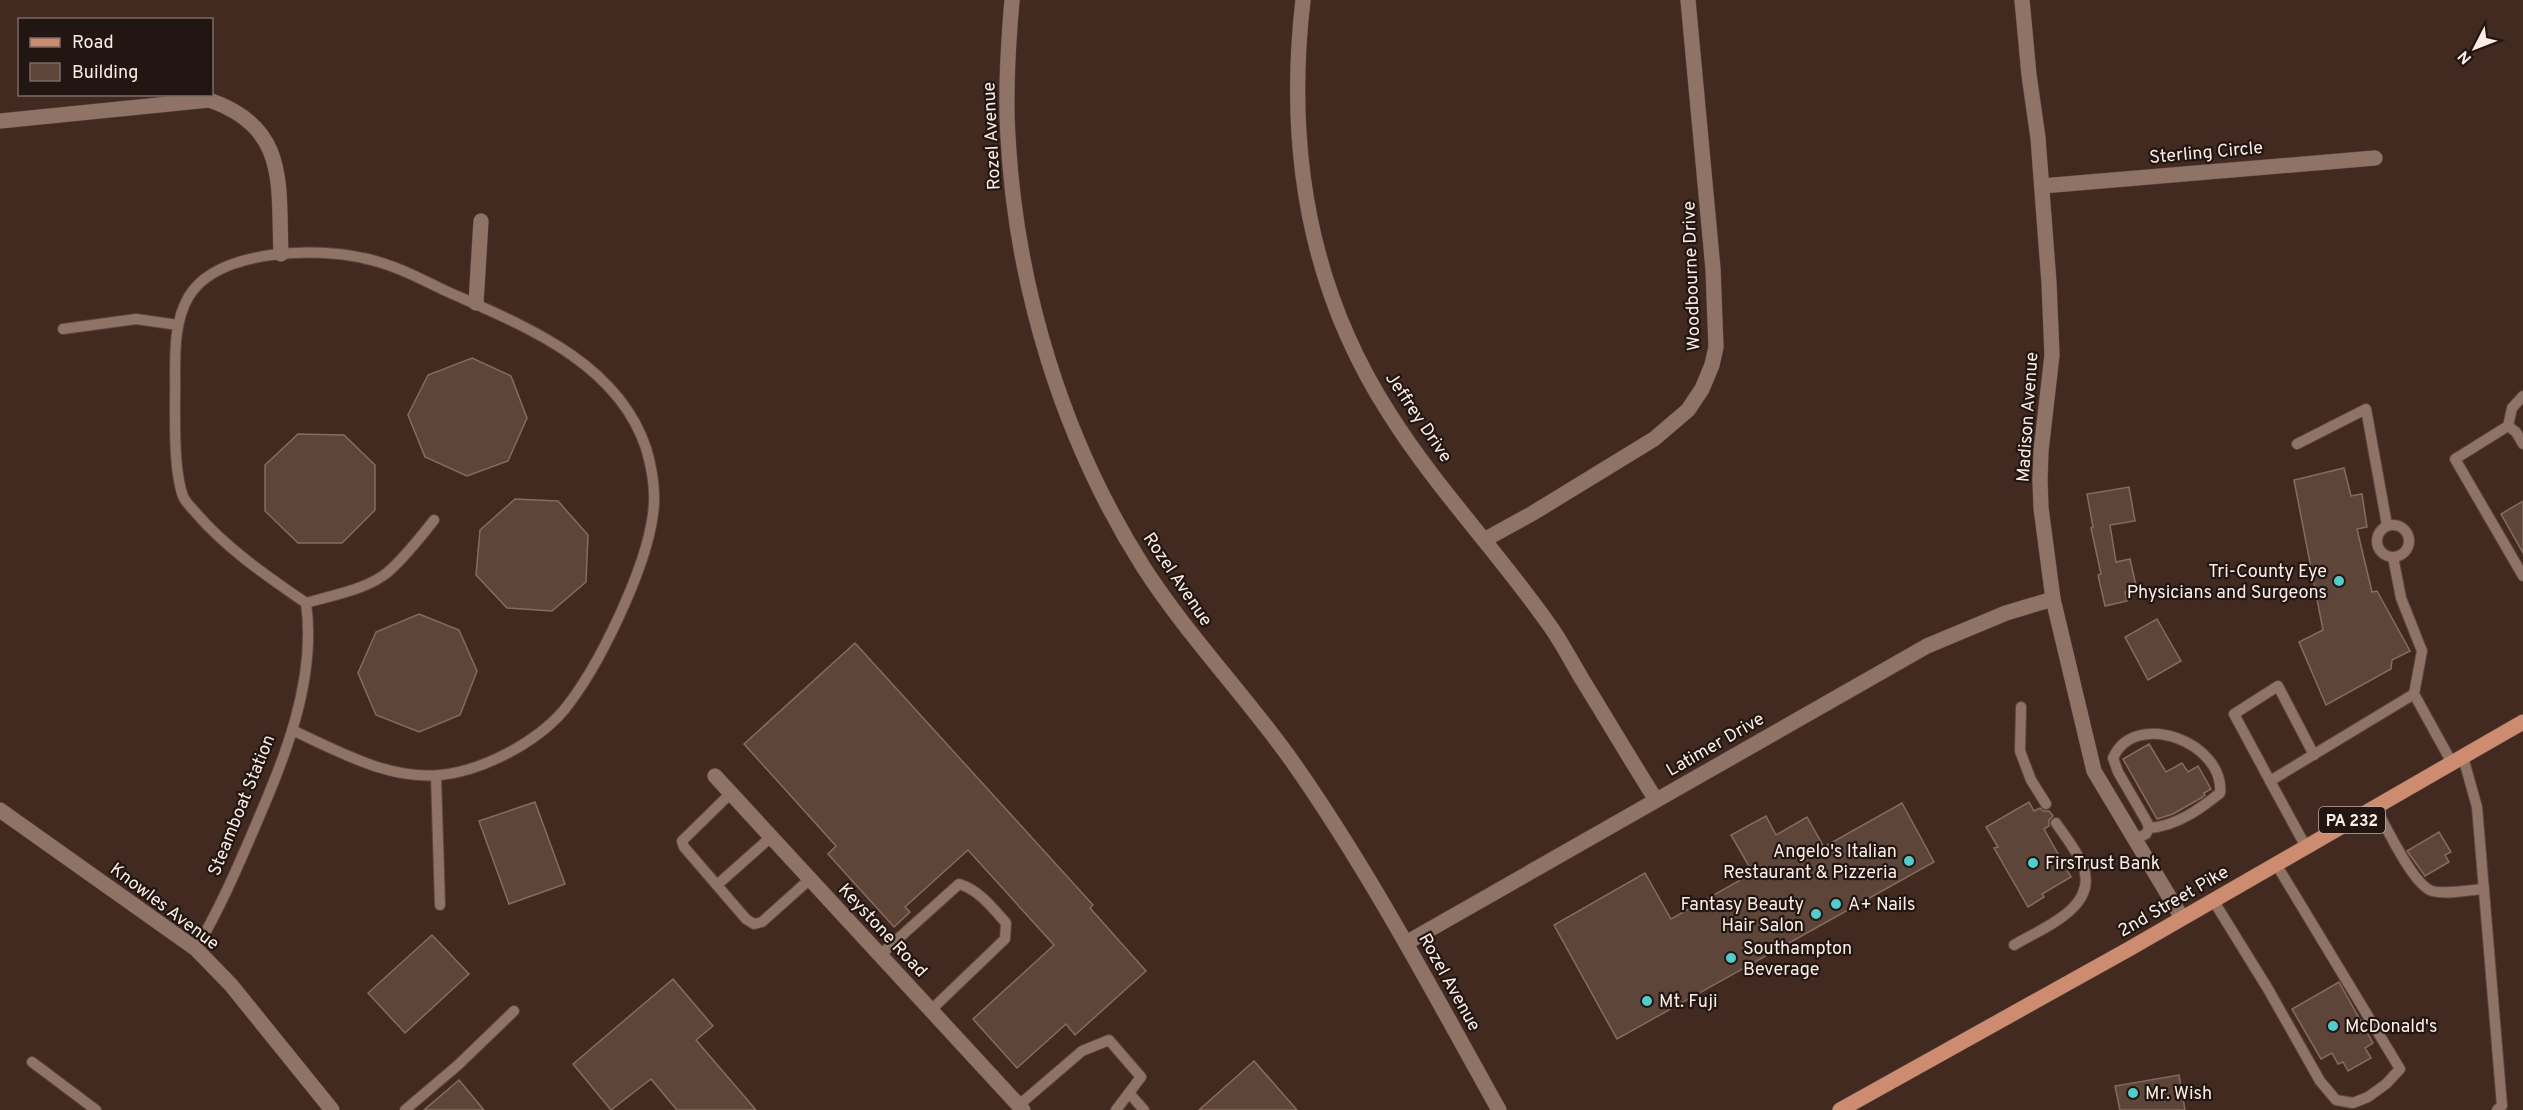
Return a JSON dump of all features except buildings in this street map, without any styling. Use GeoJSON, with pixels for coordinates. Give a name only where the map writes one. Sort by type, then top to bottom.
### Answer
{"type":"FeatureCollection","features":[{"type":"Feature","properties":{"kind":"main road","name":"2nd Street Pike"},"geometry":{"type":"LineString","coordinates":[[1840,1110],[2182,918],[2523,722]]}},
{"type":"Feature","properties":{"kind":"street","name":"Rozel Avenue"},"geometry":{"type":"LineString","coordinates":[[1012,0],[1008,58],[1008,136],[1012,189],[1021,244],[1047,354],[1084,453],[1112,511],[1143,566],[1177,616],[1290,759],[1342,837],[1406,943],[1499,1110]]}},
{"type":"Feature","properties":{"kind":"street","name":"Jeffrey Drive"},"geometry":{"type":"LineString","coordinates":[[1303,0],[1297,50],[1298,126],[1313,233],[1323,274],[1346,332],[1388,412],[1550,627],[1656,800]]}},
{"type":"Feature","properties":{"kind":"street","name":"Woodbourne Drive"},"geometry":{"type":"LineString","coordinates":[[1484,540],[1533,513],[1653,439],[1688,410],[1702,389],[1712,365],[1716,348],[1713,269],[1688,0]]}},
{"type":"Feature","properties":{"kind":"street","name":"Madison Avenue"},"geometry":{"type":"LineString","coordinates":[[2022,0],[2042,186],[2052,355],[2040,451],[2040,480],[2041,508],[2053,599],[2094,771],[2182,918]]}},
{"type":"Feature","properties":{"kind":"street"},"geometry":{"type":"LineString","coordinates":[[0,121],[209,100],[231,107],[254,124],[278,168],[281,254]]}},
{"type":"Feature","properties":{"kind":"street","name":"Sterling Circle"},"geometry":{"type":"LineString","coordinates":[[2042,186],[2375,158]]}},
{"type":"Feature","properties":{"kind":"street"},"geometry":{"type":"LineString","coordinates":[[476,303],[481,222]]}},
{"type":"Feature","properties":{"kind":"street","name":"Latimer Drive"},"geometry":{"type":"LineString","coordinates":[[1406,943],[1927,646],[2006,613],[2053,599]]}},
{"type":"Feature","properties":{"kind":"street","name":"Keystone Road"},"geometry":{"type":"LineString","coordinates":[[715,776],[1021,1108]]}},
{"type":"Feature","properties":{"kind":"street","name":"Knowles Avenue"},"geometry":{"type":"LineString","coordinates":[[0,810],[196,949],[231,986],[332,1110]]}},
{"type":"Feature","properties":{"kind":"lane"},"geometry":{"type":"LineString","coordinates":[[292,730],[377,767],[406,774],[436,776],[468,771],[498,758],[532,738],[563,711],[599,657],[645,552],[654,511],[652,476],[645,445],[628,413],[606,381],[578,358],[546,338],[476,303],[386,262],[341,253],[281,254],[239,262],[210,274],[190,296],[178,325],[175,408],[177,462],[183,498],[208,528],[246,560],[306,603],[353,589],[386,573],[434,520]]}},
{"type":"Feature","properties":{"kind":"lane"},"geometry":{"type":"LineString","coordinates":[[63,329],[136,320],[178,325]]}},
{"type":"Feature","properties":{"kind":"lane"},"geometry":{"type":"LineString","coordinates":[[2523,396],[2511,408],[2508,426],[2455,459],[2523,576]]}},
{"type":"Feature","properties":{"kind":"lane"},"geometry":{"type":"LineString","coordinates":[[2296,444],[2366,409],[2387,525]]}},
{"type":"Feature","properties":{"kind":"lane"},"geometry":{"type":"LineString","coordinates":[[2508,426],[2516,432],[2523,444]]}},
{"type":"Feature","properties":{"kind":"lane"},"geometry":{"type":"LineString","coordinates":[[2392,524],[2406,530],[2409,540],[2403,554],[2393,557],[2382,553],[2377,544],[2379,532],[2387,525],[2392,524]]}},
{"type":"Feature","properties":{"kind":"lane"},"geometry":{"type":"LineString","coordinates":[[2393,557],[2401,598],[2422,651],[2414,694],[2457,760],[2477,807],[2502,1106],[2497,1110]]}},
{"type":"Feature","properties":{"kind":"lane","name":"Steamboat Station"},"geometry":{"type":"LineString","coordinates":[[196,949],[220,907],[279,770],[292,730],[307,667],[309,624],[306,603]]}},
{"type":"Feature","properties":{"kind":"lane"},"geometry":{"type":"LineString","coordinates":[[2306,847],[2234,714],[2278,686],[2314,755]]}},
{"type":"Feature","properties":{"kind":"lane"},"geometry":{"type":"LineString","coordinates":[[2270,781],[2414,694]]}},
{"type":"Feature","properties":{"kind":"lane"},"geometry":{"type":"LineString","coordinates":[[2021,706],[2020,751],[2031,780],[2046,804]]}},
{"type":"Feature","properties":{"kind":"lane"},"geometry":{"type":"LineString","coordinates":[[2166,734],[2197,748],[2216,772],[2221,784],[2220,793],[2177,822],[2164,827],[2149,828],[2113,758],[2123,745],[2138,737],[2166,734]]}},
{"type":"Feature","properties":{"kind":"lane"},"geometry":{"type":"LineString","coordinates":[[436,776],[440,905]]}},
{"type":"Feature","properties":{"kind":"lane"},"geometry":{"type":"LineString","coordinates":[[731,793],[682,841],[684,847],[746,919],[754,924],[762,922],[810,879]]}},
{"type":"Feature","properties":{"kind":"lane"},"geometry":{"type":"LineString","coordinates":[[2375,807],[2414,875],[2425,888],[2435,892],[2484,889]]}},
{"type":"Feature","properties":{"kind":"lane"},"geometry":{"type":"LineString","coordinates":[[2014,945],[2079,904],[2086,883],[2083,866],[2056,822]]}},
{"type":"Feature","properties":{"kind":"lane"},"geometry":{"type":"LineString","coordinates":[[2135,839],[2146,834],[2149,828]]}},
{"type":"Feature","properties":{"kind":"lane"},"geometry":{"type":"LineString","coordinates":[[717,885],[771,837]]}},
{"type":"Feature","properties":{"kind":"lane"},"geometry":{"type":"LineString","coordinates":[[2213,900],[2268,989],[2320,1081],[2337,1100],[2353,1103],[2368,1097],[2386,1084],[2400,1068],[2276,864]]}},
{"type":"Feature","properties":{"kind":"lane"},"geometry":{"type":"LineString","coordinates":[[880,955],[958,884],[972,888],[993,908],[1006,923],[1005,939],[931,1010]]}},
{"type":"Feature","properties":{"kind":"lane"},"geometry":{"type":"LineString","coordinates":[[405,1110],[458,1065],[514,1011]]}},
{"type":"Feature","properties":{"kind":"lane"},"geometry":{"type":"LineString","coordinates":[[1021,1108],[1082,1051],[1109,1040],[1142,1077],[1116,1110]]}},
{"type":"Feature","properties":{"kind":"lane"},"geometry":{"type":"LineString","coordinates":[[32,1062],[96,1110]]}},
{"type":"Feature","properties":{"kind":"lane"},"geometry":{"type":"LineString","coordinates":[[1129,1093],[1144,1110]]}},
{"type":"Feature","properties":{"kind":"place","name":"Tri-County Eye Physicians and Surgeons"},"geometry":{"type":"Point","coordinates":[2339,581]}},
{"type":"Feature","properties":{"kind":"place","name":"Angelo's Italian Restaurant & Pizzeria"},"geometry":{"type":"Point","coordinates":[1909,861]}},
{"type":"Feature","properties":{"kind":"place","name":"FirsTrust Bank"},"geometry":{"type":"Point","coordinates":[2033,863]}},
{"type":"Feature","properties":{"kind":"place","name":"A+ Nails"},"geometry":{"type":"Point","coordinates":[1836,904]}},
{"type":"Feature","properties":{"kind":"place","name":"Fantasy Beauty Hair Salon"},"geometry":{"type":"Point","coordinates":[1816,914]}},
{"type":"Feature","properties":{"kind":"place","name":"Southampton Beverage"},"geometry":{"type":"Point","coordinates":[1731,958]}},
{"type":"Feature","properties":{"kind":"place","name":"Mt. Fuji"},"geometry":{"type":"Point","coordinates":[1647,1001]}},
{"type":"Feature","properties":{"kind":"place","name":"McDonald's"},"geometry":{"type":"Point","coordinates":[2333,1026]}},
{"type":"Feature","properties":{"kind":"place","name":"Mr. Wish"},"geometry":{"type":"Point","coordinates":[2133,1093]}}]}
